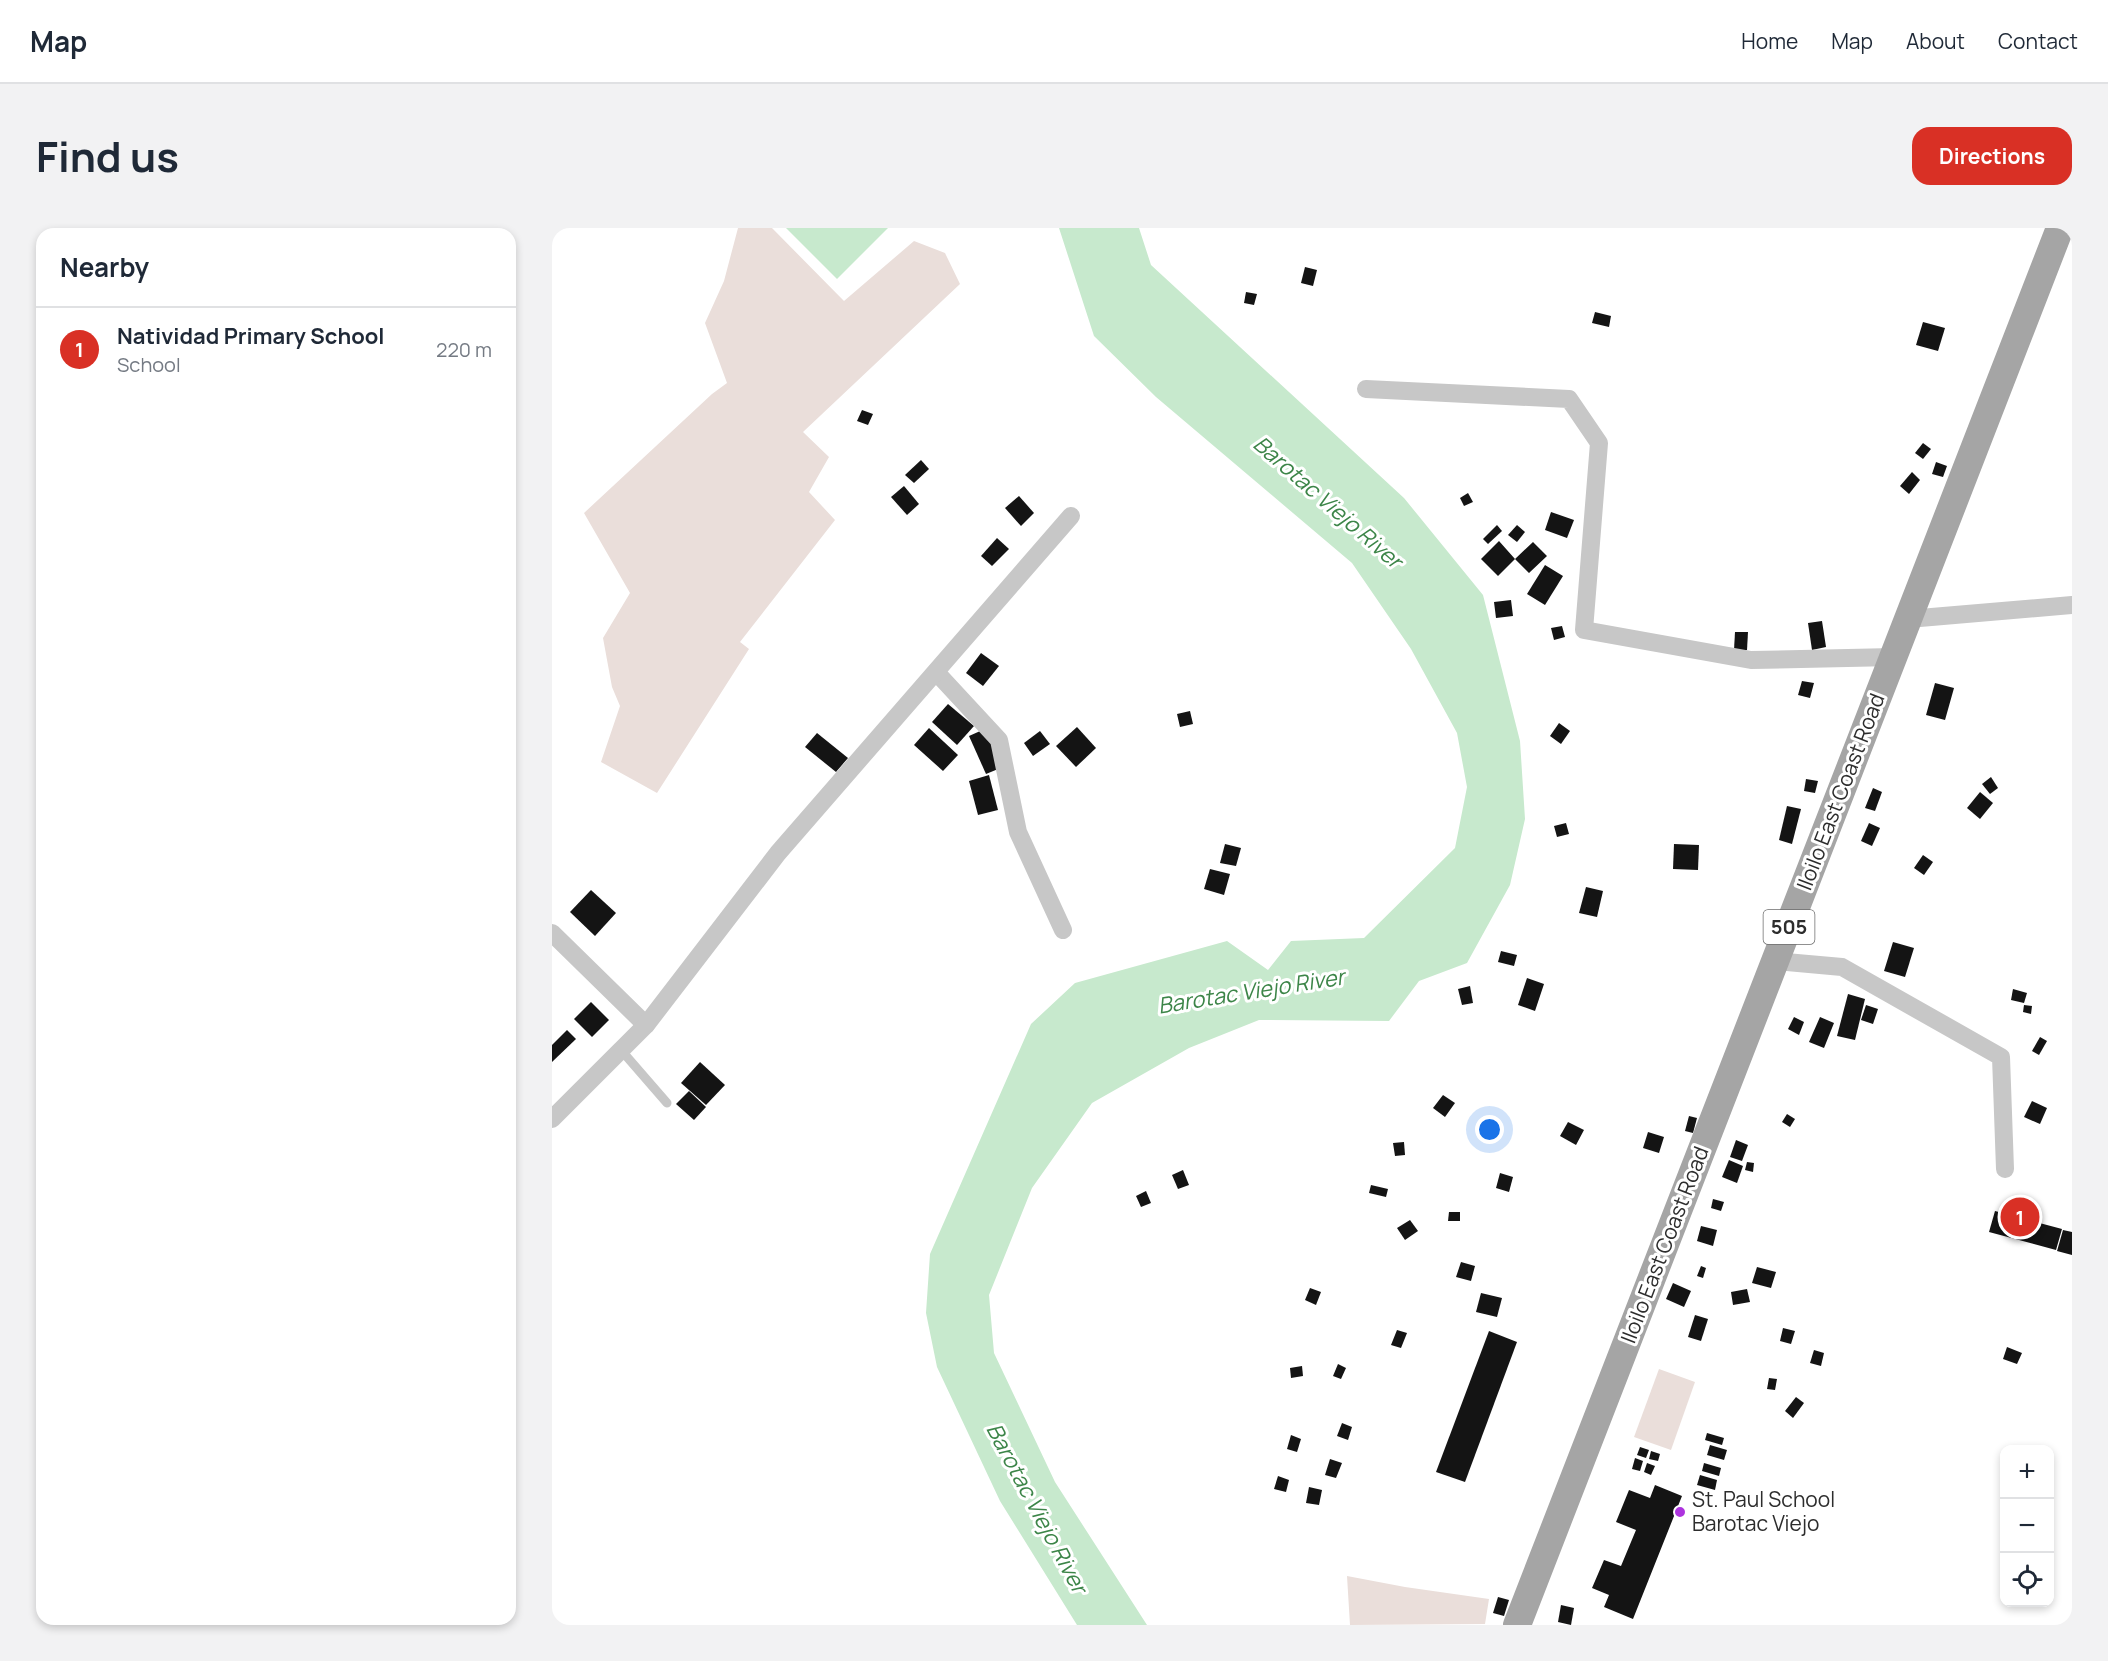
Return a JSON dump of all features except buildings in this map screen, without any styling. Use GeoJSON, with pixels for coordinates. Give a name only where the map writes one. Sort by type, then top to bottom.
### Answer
{"type":"FeatureCollection","features":[{"type":"Feature","properties":{"kind":"main road","name":"Iloilo East Coast Road"},"geometry":{"type":"LineString","coordinates":[[1517,1625],[2060,228]]}},
{"type":"Feature","properties":{"kind":"street"},"geometry":{"type":"LineString","coordinates":[[1366,389],[1569,399],[1599,443],[1584,630],[1751,660],[1894,657]]}},
{"type":"Feature","properties":{"kind":"street"},"geometry":{"type":"LineString","coordinates":[[552,1119],[646,1025],[778,853],[1071,516]]}},
{"type":"Feature","properties":{"kind":"street"},"geometry":{"type":"LineString","coordinates":[[1908,619],[2072,605]]}},
{"type":"Feature","properties":{"kind":"street"},"geometry":{"type":"LineString","coordinates":[[936,672],[999,740],[1018,832],[1063,930]]}},
{"type":"Feature","properties":{"kind":"street"},"geometry":{"type":"LineString","coordinates":[[552,933],[646,1025]]}},
{"type":"Feature","properties":{"kind":"street"},"geometry":{"type":"LineString","coordinates":[[1775,961],[1842,967],[2001,1058],[2005,1169]]}},
{"type":"Feature","properties":{"kind":"lane"},"geometry":{"type":"LineString","coordinates":[[621,1050],[667,1103]]}},
{"type":"Feature","properties":{"kind":"shaded area"},"geometry":{"type":"Polygon","coordinates":[[[738,228],[772,228],[844,301],[914,241],[945,253],[960,284],[803,432],[829,457],[809,492],[835,520],[740,642],[749,649],[657,793],[601,762],[620,706],[612,687],[603,638],[630,593],[584,513],[712,394],[727,383],[705,323],[724,281],[738,228]]]}},
{"type":"Feature","properties":{"kind":"shaded area"},"geometry":{"type":"Polygon","coordinates":[[[1659,1369],[1695,1382],[1671,1450],[1634,1437],[1659,1369]]]}},
{"type":"Feature","properties":{"kind":"shaded area"},"geometry":{"type":"Polygon","coordinates":[[[1347,1576],[1489,1599],[1485,1624],[1350,1625],[1347,1576]]]}},
{"type":"Feature","properties":{"kind":"water"},"geometry":{"type":"Polygon","coordinates":[[[786,228],[888,228],[837,279],[786,228]]]}},
{"type":"Feature","properties":{"kind":"water","name":"Barotac Viejo River"},"geometry":{"type":"Polygon","coordinates":[[[1059,228],[1139,228],[1151,265],[1404,498],[1483,595],[1520,741],[1525,819],[1510,885],[1467,963],[1419,981],[1389,1021],[1259,1020],[1189,1048],[1092,1103],[1032,1188],[989,1295],[994,1353],[1055,1482],[1147,1625],[1077,1625],[1000,1501],[937,1367],[926,1313],[930,1254],[1031,1024],[1075,983],[1227,941],[1268,970],[1291,941],[1364,938],[1455,848],[1467,787],[1457,733],[1411,649],[1352,563],[1156,397],[1094,336],[1059,228]]]}},
{"type":"Feature","properties":{"kind":"place","name":"Natividad Primary School"},"geometry":{"type":"Point","coordinates":[2020,1217]}},
{"type":"Feature","properties":{"kind":"place","name":"St. Paul School Barotac Viejo"},"geometry":{"type":"Point","coordinates":[1680,1512]}}]}
